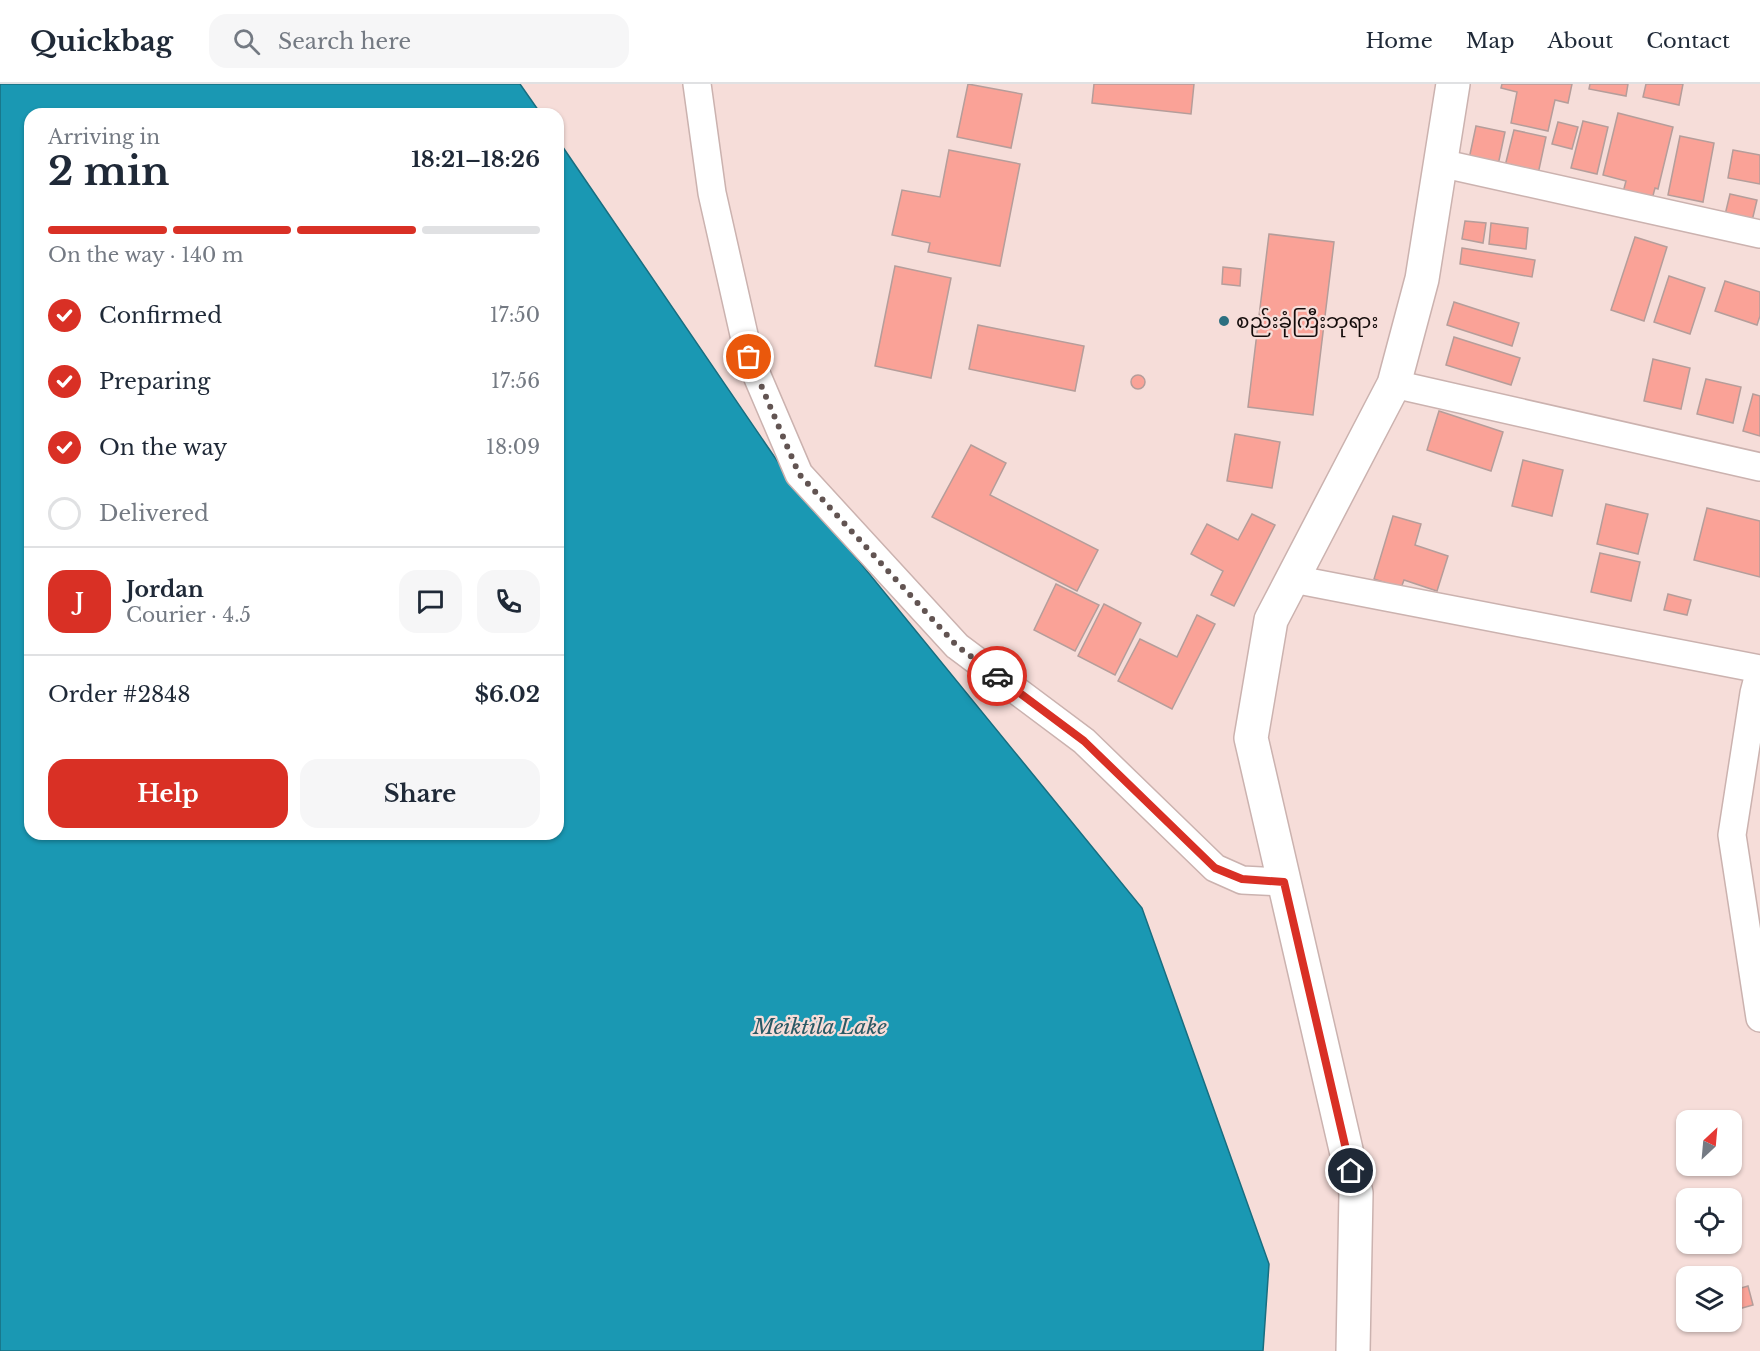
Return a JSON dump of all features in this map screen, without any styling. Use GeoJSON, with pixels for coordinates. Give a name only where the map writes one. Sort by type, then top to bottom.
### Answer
{"type":"FeatureCollection","features":[{"type":"Feature","properties":{"kind":"main road"},"geometry":{"type":"LineString","coordinates":[[1353,1351],[1356,1193],[1251,738],[1271,620],[1394,384],[1422,279],[1453,84]]}},
{"type":"Feature","properties":{"kind":"street"},"geometry":{"type":"LineString","coordinates":[[698,84],[712,193],[749,357],[799,474],[957,646],[1084,741],[1215,868],[1242,879],[1284,882]]}},
{"type":"Feature","properties":{"kind":"street"},"geometry":{"type":"LineString","coordinates":[[1440,163],[1760,234]]}},
{"type":"Feature","properties":{"kind":"street"},"geometry":{"type":"LineString","coordinates":[[1394,384],[1760,466]]}},
{"type":"Feature","properties":{"kind":"street"},"geometry":{"type":"LineString","coordinates":[[1293,579],[1760,670],[1754,693],[1732,835],[1750,889],[1759,1004]]}},
{"type":"Feature","properties":{"kind":"water","name":"Meiktila Lake"},"geometry":{"type":"Polygon","coordinates":[[[0,84],[520,84],[537,108],[24,108],[24,840],[564,840],[564,149],[778,462],[1142,908],[1269,1264],[1263,1351],[0,1351],[0,84]]]}},
{"type":"Feature","properties":{"kind":"building"},"geometry":{"type":"Polygon","coordinates":[[[968,84],[1022,94],[1011,148],[957,137],[968,84]]]}},
{"type":"Feature","properties":{"kind":"building"},"geometry":{"type":"Polygon","coordinates":[[[1094,84],[1194,84],[1191,114],[1092,103],[1094,84]]]}},
{"type":"Feature","properties":{"kind":"building"},"geometry":{"type":"Polygon","coordinates":[[[1502,84],[1572,84],[1568,103],[1555,100],[1548,131],[1511,123],[1517,92],[1501,88],[1502,84]]]}},
{"type":"Feature","properties":{"kind":"building"},"geometry":{"type":"Polygon","coordinates":[[[1590,84],[1628,84],[1626,96],[1589,89],[1590,84]]]}},
{"type":"Feature","properties":{"kind":"building"},"geometry":{"type":"Polygon","coordinates":[[[1646,84],[1683,84],[1679,105],[1643,97],[1646,84]]]}},
{"type":"Feature","properties":{"kind":"building"},"geometry":{"type":"Polygon","coordinates":[[[1618,113],[1673,127],[1658,189],[1655,188],[1651,203],[1622,196],[1626,181],[1603,175],[1618,113]]]}},
{"type":"Feature","properties":{"kind":"building"},"geometry":{"type":"Polygon","coordinates":[[[1583,121],[1608,127],[1597,174],[1571,168],[1583,121]]]}},
{"type":"Feature","properties":{"kind":"building"},"geometry":{"type":"Polygon","coordinates":[[[1558,122],[1578,127],[1572,149],[1552,144],[1558,122]]]}},
{"type":"Feature","properties":{"kind":"building"},"geometry":{"type":"Polygon","coordinates":[[[1476,126],[1505,132],[1498,165],[1469,159],[1476,126]]]}},
{"type":"Feature","properties":{"kind":"building"},"geometry":{"type":"Polygon","coordinates":[[[1514,130],[1546,137],[1538,174],[1505,166],[1514,130]]]}},
{"type":"Feature","properties":{"kind":"building"},"geometry":{"type":"Polygon","coordinates":[[[1680,136],[1714,143],[1703,202],[1668,195],[1680,136]]]}},
{"type":"Feature","properties":{"kind":"building"},"geometry":{"type":"Polygon","coordinates":[[[949,150],[1020,164],[1000,266],[928,252],[930,243],[892,235],[902,190],[940,197],[949,150]]]}},
{"type":"Feature","properties":{"kind":"building"},"geometry":{"type":"Polygon","coordinates":[[[1733,150],[1760,155],[1760,184],[1728,178],[1733,150]]]}},
{"type":"Feature","properties":{"kind":"building"},"geometry":{"type":"Polygon","coordinates":[[[1730,194],[1757,200],[1751,225],[1724,219],[1730,194]]]}},
{"type":"Feature","properties":{"kind":"building"},"geometry":{"type":"Polygon","coordinates":[[[1465,221],[1486,223],[1483,243],[1462,239],[1465,221]]]}},
{"type":"Feature","properties":{"kind":"building"},"geometry":{"type":"Polygon","coordinates":[[[1491,223],[1528,228],[1526,249],[1489,244],[1491,223]]]}},
{"type":"Feature","properties":{"kind":"building"},"geometry":{"type":"Polygon","coordinates":[[[1269,234],[1334,242],[1313,415],[1248,407],[1269,234]]]}},
{"type":"Feature","properties":{"kind":"building"},"geometry":{"type":"Polygon","coordinates":[[[1635,237],[1667,247],[1644,321],[1611,310],[1635,237]]]}},
{"type":"Feature","properties":{"kind":"building"},"geometry":{"type":"Polygon","coordinates":[[[1462,248],[1535,260],[1532,277],[1460,264],[1462,248]]]}},
{"type":"Feature","properties":{"kind":"building"},"geometry":{"type":"Polygon","coordinates":[[[895,266],[951,278],[931,378],[875,366],[895,266]]]}},
{"type":"Feature","properties":{"kind":"building"},"geometry":{"type":"Polygon","coordinates":[[[1223,267],[1241,269],[1240,286],[1222,284],[1223,267]]]}},
{"type":"Feature","properties":{"kind":"building"},"geometry":{"type":"Polygon","coordinates":[[[1669,276],[1705,288],[1690,334],[1654,322],[1669,276]]]}},
{"type":"Feature","properties":{"kind":"building"},"geometry":{"type":"Polygon","coordinates":[[[1725,281],[1760,292],[1760,316],[1757,325],[1715,311],[1725,281]]]}},
{"type":"Feature","properties":{"kind":"building"},"geometry":{"type":"Polygon","coordinates":[[[1454,302],[1519,323],[1512,346],[1447,325],[1454,302]]]}},
{"type":"Feature","properties":{"kind":"building"},"geometry":{"type":"Polygon","coordinates":[[[978,325],[1084,346],[1075,391],[969,369],[978,325]]]}},
{"type":"Feature","properties":{"kind":"building"},"geometry":{"type":"Polygon","coordinates":[[[1454,337],[1520,358],[1511,385],[1446,365],[1454,337]]]}},
{"type":"Feature","properties":{"kind":"building"},"geometry":{"type":"Polygon","coordinates":[[[1653,359],[1690,368],[1681,409],[1644,401],[1653,359]]]}},
{"type":"Feature","properties":{"kind":"building"},"geometry":{"type":"Polygon","coordinates":[[[1138,375],[1143,377],[1145,382],[1143,387],[1138,389],[1133,387],[1131,382],[1133,377],[1138,375]]]}},
{"type":"Feature","properties":{"kind":"building"},"geometry":{"type":"Polygon","coordinates":[[[1706,379],[1741,387],[1733,423],[1697,414],[1706,379]]]}},
{"type":"Feature","properties":{"kind":"building"},"geometry":{"type":"Polygon","coordinates":[[[1753,394],[1760,396],[1760,436],[1743,431],[1753,394]]]}},
{"type":"Feature","properties":{"kind":"building"},"geometry":{"type":"Polygon","coordinates":[[[1439,411],[1503,432],[1491,471],[1427,450],[1439,411]]]}},
{"type":"Feature","properties":{"kind":"building"},"geometry":{"type":"Polygon","coordinates":[[[1235,434],[1280,442],[1272,488],[1227,481],[1235,434]]]}},
{"type":"Feature","properties":{"kind":"building"},"geometry":{"type":"Polygon","coordinates":[[[971,445],[1006,463],[990,495],[1098,550],[1077,591],[932,517],[971,445]]]}},
{"type":"Feature","properties":{"kind":"building"},"geometry":{"type":"Polygon","coordinates":[[[1523,460],[1563,470],[1552,516],[1512,506],[1523,460]]]}},
{"type":"Feature","properties":{"kind":"building"},"geometry":{"type":"Polygon","coordinates":[[[1606,504],[1648,514],[1638,554],[1597,544],[1606,504]]]}},
{"type":"Feature","properties":{"kind":"building"},"geometry":{"type":"Polygon","coordinates":[[[1707,508],[1760,521],[1760,577],[1694,560],[1707,508]]]}},
{"type":"Feature","properties":{"kind":"building"},"geometry":{"type":"Polygon","coordinates":[[[1252,514],[1275,525],[1234,606],[1211,595],[1223,571],[1191,554],[1207,524],[1238,540],[1252,514]]]}},
{"type":"Feature","properties":{"kind":"building"},"geometry":{"type":"Polygon","coordinates":[[[1393,516],[1421,524],[1415,545],[1448,556],[1437,591],[1404,580],[1401,588],[1374,579],[1393,516]]]}},
{"type":"Feature","properties":{"kind":"building"},"geometry":{"type":"Polygon","coordinates":[[[1600,553],[1640,562],[1631,601],[1591,592],[1600,553]]]}},
{"type":"Feature","properties":{"kind":"building"},"geometry":{"type":"Polygon","coordinates":[[[1056,584],[1099,605],[1075,651],[1034,630],[1056,584]]]}},
{"type":"Feature","properties":{"kind":"building"},"geometry":{"type":"Polygon","coordinates":[[[1668,594],[1691,600],[1687,615],[1664,610],[1668,594]]]}},
{"type":"Feature","properties":{"kind":"building"},"geometry":{"type":"Polygon","coordinates":[[[1104,604],[1141,623],[1115,675],[1078,656],[1104,604]]]}},
{"type":"Feature","properties":{"kind":"building"},"geometry":{"type":"Polygon","coordinates":[[[1197,615],[1215,624],[1172,709],[1118,681],[1140,639],[1177,657],[1197,615]]]}},
{"type":"Feature","properties":{"kind":"building"},"geometry":{"type":"Polygon","coordinates":[[[1748,1286],[1753,1305],[1742,1308],[1742,1288],[1748,1286]]]}},
{"type":"Feature","properties":{"kind":"way so far"},"geometry":{"type":"LineString","coordinates":[[749,357],[799,474],[957,646],[997,676]]}},
{"type":"Feature","properties":{"kind":"place","name":"စည်းခုံကြီးဘုရား"},"geometry":{"type":"Point","coordinates":[1224,321]}},
{"type":"Feature","properties":{"kind":"route"},"geometry":{"type":"LineString","coordinates":[[997,676],[1084,741],[1215,868],[1242,879],[1284,882],[1351,1171]]}}]}
